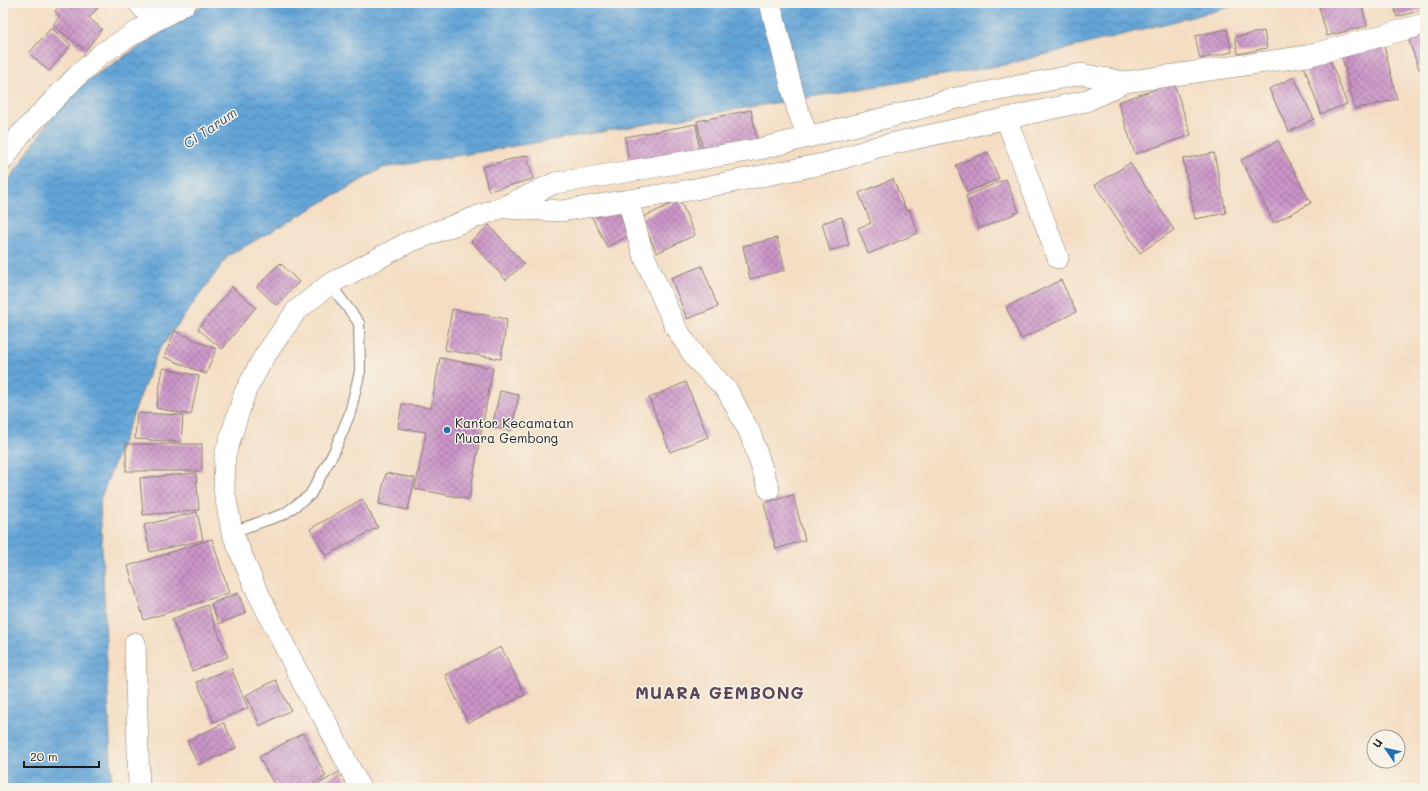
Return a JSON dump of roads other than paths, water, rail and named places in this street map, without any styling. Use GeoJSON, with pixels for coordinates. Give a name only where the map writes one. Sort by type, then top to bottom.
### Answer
{"type":"FeatureCollection","features":[{"type":"Feature","properties":{"kind":"street"},"geometry":{"type":"LineString","coordinates":[[139,3],[154,21]]}},
{"type":"Feature","properties":{"kind":"street"},"geometry":{"type":"LineString","coordinates":[[3,160],[20,135],[76,77],[101,54],[186,3]]}},
{"type":"Feature","properties":{"kind":"street"},"geometry":{"type":"LineString","coordinates":[[770,3],[797,108],[808,137]]}},
{"type":"Feature","properties":{"kind":"street"},"geometry":{"type":"LineString","coordinates":[[503,207],[562,211],[690,190],[828,163],[877,147],[1086,101],[1125,82],[1307,56],[1425,24]]}},
{"type":"Feature","properties":{"kind":"street"},"geometry":{"type":"LineString","coordinates":[[360,788],[323,716],[307,690],[255,587],[232,532],[224,489],[225,455],[245,392],[264,357],[296,311],[330,284],[409,242],[503,207],[555,183],[759,149],[897,115],[952,99],[1081,74],[1125,82]]}},
{"type":"Feature","properties":{"kind":"street"},"geometry":{"type":"LineString","coordinates":[[1006,118],[1058,258]]}},
{"type":"Feature","properties":{"kind":"street"},"geometry":{"type":"LineString","coordinates":[[628,200],[642,251],[676,328],[697,360],[727,390],[750,433],[769,489]]}},
{"type":"Feature","properties":{"kind":"street"},"geometry":{"type":"LineString","coordinates":[[135,643],[139,788]]}},
{"type":"Feature","properties":{"kind":"lane"},"geometry":{"type":"LineString","coordinates":[[232,532],[284,514],[310,495],[334,452],[350,413],[360,371],[359,323],[330,284]]}},
{"type":"Feature","properties":{"kind":"water","name":"Ci Tarum"},"geometry":{"type":"Polygon","coordinates":[[[206,3],[1246,3],[1004,65],[383,168],[228,256],[157,353],[100,500],[112,788],[3,788],[3,189],[67,94],[206,3]]]}},
{"type":"Feature","properties":{"kind":"place","name":"Kantor Kecamatan Muara Gembong"},"geometry":{"type":"Point","coordinates":[447,430]}},
{"type":"Feature","properties":{"kind":"district","name":"MUARA GEMBONG"},"geometry":{"type":"Point","coordinates":[720,693]}}]}
